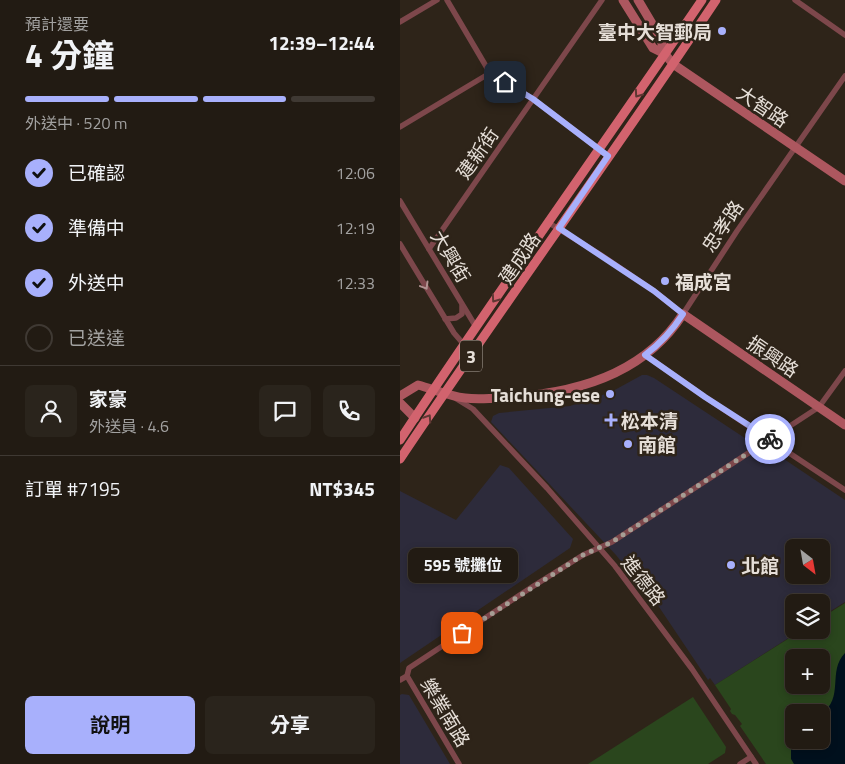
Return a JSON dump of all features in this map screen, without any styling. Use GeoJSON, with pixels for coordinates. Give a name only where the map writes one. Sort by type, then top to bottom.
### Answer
{"type":"FeatureCollection","features":[{"type":"Feature","properties":{"kind":"main road","name":"大智路"},"geometry":{"type":"LineString","coordinates":[[624,0],[653,48],[666,54]]}},
{"type":"Feature","properties":{"kind":"main road","name":"大智路"},"geometry":{"type":"LineString","coordinates":[[638,0],[660,37],[666,54],[673,64],[845,181]]}},
{"type":"Feature","properties":{"kind":"main road","name":"建成路"},"geometry":{"type":"LineString","coordinates":[[400,440],[463,345],[702,0]]}},
{"type":"Feature","properties":{"kind":"main road","name":"建成路"},"geometry":{"type":"LineString","coordinates":[[400,459],[444,392],[716,0]]}},
{"type":"Feature","properties":{"kind":"main road","name":"忠孝路"},"geometry":{"type":"LineString","coordinates":[[433,389],[472,399],[552,393],[595,382],[624,368],[657,346],[674,329],[683,314]]}},
{"type":"Feature","properties":{"kind":"main road","name":"振興路"},"geometry":{"type":"LineString","coordinates":[[683,314],[845,425]]}},
{"type":"Feature","properties":{"kind":"main road"},"geometry":{"type":"LineString","coordinates":[[400,396],[418,385],[433,389]]}},
{"type":"Feature","properties":{"kind":"main road"},"geometry":{"type":"LineString","coordinates":[[400,403],[415,418]]}},
{"type":"Feature","properties":{"kind":"street"},"geometry":{"type":"LineString","coordinates":[[400,22],[437,0]]}},
{"type":"Feature","properties":{"kind":"street"},"geometry":{"type":"LineString","coordinates":[[446,0],[490,73],[533,99],[608,156]]}},
{"type":"Feature","properties":{"kind":"street","name":"建新街"},"geometry":{"type":"LineString","coordinates":[[429,249],[602,0]]}},
{"type":"Feature","properties":{"kind":"street"},"geometry":{"type":"LineString","coordinates":[[794,0],[845,35]]}},
{"type":"Feature","properties":{"kind":"street"},"geometry":{"type":"LineString","coordinates":[[400,127],[490,73]]}},
{"type":"Feature","properties":{"kind":"street","name":"忠孝路"},"geometry":{"type":"LineString","coordinates":[[683,314],[737,231],[845,76]]}},
{"type":"Feature","properties":{"kind":"street","name":"大興街"},"geometry":{"type":"LineString","coordinates":[[400,201],[476,327]]}},
{"type":"Feature","properties":{"kind":"street"},"geometry":{"type":"LineString","coordinates":[[549,223],[654,291],[683,314]]}},
{"type":"Feature","properties":{"kind":"street","name":"大興街"},"geometry":{"type":"LineString","coordinates":[[400,244],[445,319],[463,345],[472,354]]}},
{"type":"Feature","properties":{"kind":"street"},"geometry":{"type":"LineString","coordinates":[[445,319],[456,318],[462,314],[462,306]]}},
{"type":"Feature","properties":{"kind":"street"},"geometry":{"type":"LineString","coordinates":[[645,355],[845,490]]}},
{"type":"Feature","properties":{"kind":"street"},"geometry":{"type":"LineString","coordinates":[[400,680],[406,676],[410,668],[434,651],[583,555],[612,542],[819,408],[845,371]]}},
{"type":"Feature","properties":{"kind":"street","name":"進德路"},"geometry":{"type":"LineString","coordinates":[[444,392],[473,408],[547,488],[615,566],[692,669],[756,764]]}},
{"type":"Feature","properties":{"kind":"street","name":"樂業南路"},"geometry":{"type":"LineString","coordinates":[[406,676],[459,764]]}},
{"type":"Feature","properties":{"kind":"street"},"geometry":{"type":"LineString","coordinates":[[740,764],[751,757]]}},
{"type":"Feature","properties":{"kind":"shaded area"},"geometry":{"type":"Polygon","coordinates":[[[642,375],[647,375],[763,450],[772,451],[845,500],[845,602],[830,611],[830,594],[785,594],[785,639],[787,639],[715,685],[710,678],[708,680],[657,604],[631,570],[627,569],[491,422],[493,416],[499,413],[570,406],[611,392],[642,375]]]}},
{"type":"Feature","properties":{"kind":"shaded area"},"geometry":{"type":"Polygon","coordinates":[[[500,465],[509,468],[573,539],[570,548],[400,663],[400,491],[456,520],[500,465]]]}},
{"type":"Feature","properties":{"kind":"shaded area"},"geometry":{"type":"Polygon","coordinates":[[[400,695],[409,695],[450,764],[400,764],[400,695]]]}},
{"type":"Feature","properties":{"kind":"green space"},"geometry":{"type":"Polygon","coordinates":[[[845,603],[845,764],[766,764],[740,726],[742,724],[732,714],[731,709],[715,685],[788,639],[830,639],[830,612],[845,603]]]}},
{"type":"Feature","properties":{"kind":"green space"},"geometry":{"type":"Polygon","coordinates":[[[693,697],[726,747],[725,753],[708,764],[588,764],[693,697]]]}},
{"type":"Feature","properties":{"kind":"water"},"geometry":{"type":"Polygon","coordinates":[[[845,653],[845,764],[794,764],[791,759],[791,749],[830,749],[830,704],[840,660],[845,653]]]}},
{"type":"Feature","properties":{"kind":"way so far"},"geometry":{"type":"LineString","coordinates":[[462,633],[583,555],[612,542],[770,439]]}},
{"type":"Feature","properties":{"kind":"place","name":"臺中大智郵局"},"geometry":{"type":"Point","coordinates":[722,31]}},
{"type":"Feature","properties":{"kind":"place","name":"福成宮"},"geometry":{"type":"Point","coordinates":[665,281]}},
{"type":"Feature","properties":{"kind":"place","name":"Taichung-ese"},"geometry":{"type":"Point","coordinates":[610,394]}},
{"type":"Feature","properties":{"kind":"place","name":"松本清"},"geometry":{"type":"Point","coordinates":[611,420]}},
{"type":"Feature","properties":{"kind":"place","name":"南館"},"geometry":{"type":"Point","coordinates":[628,444]}},
{"type":"Feature","properties":{"kind":"place","name":"北館"},"geometry":{"type":"Point","coordinates":[731,565]}},
{"type":"Feature","properties":{"kind":"place","name":"595 號攤位"},"geometry":{"type":"Point","coordinates":[462,633]}},
{"type":"Feature","properties":{"kind":"route"},"geometry":{"type":"LineString","coordinates":[[505,82],[533,99],[608,156],[559,228],[654,291],[683,314],[674,329],[645,355],[770,439]]}}]}
